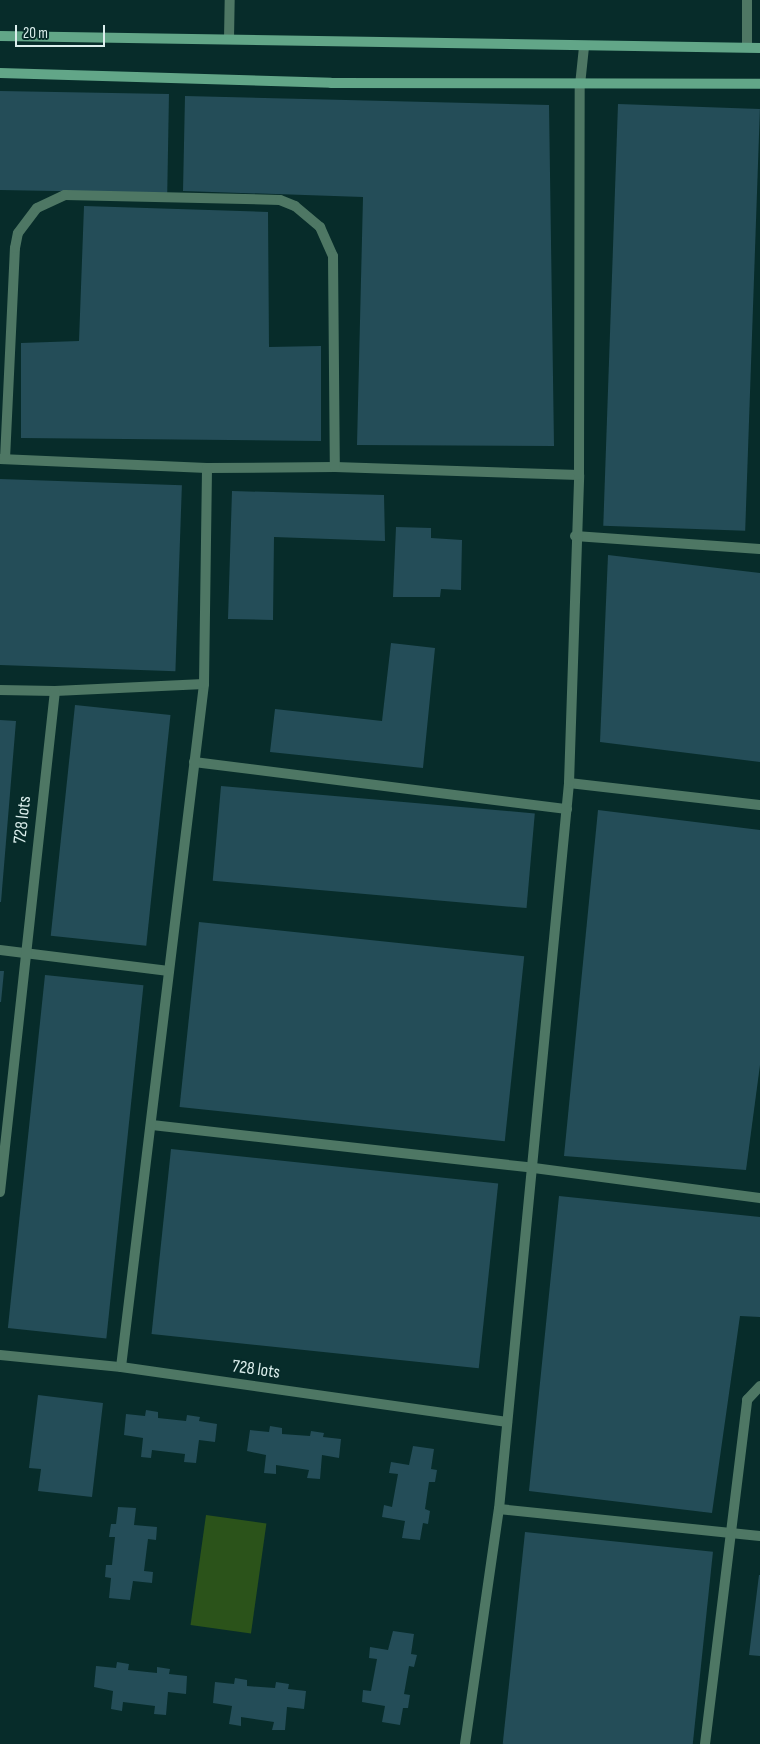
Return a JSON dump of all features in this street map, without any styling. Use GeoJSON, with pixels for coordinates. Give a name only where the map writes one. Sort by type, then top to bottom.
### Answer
{"type":"FeatureCollection","features":[{"type":"Feature","properties":{"kind":"main road"},"geometry":{"type":"LineString","coordinates":[[0,36],[584,47],[760,48]]}},
{"type":"Feature","properties":{"kind":"main road"},"geometry":{"type":"LineString","coordinates":[[0,73],[331,83],[760,84]]}},
{"type":"Feature","properties":{"kind":"street"},"geometry":{"type":"LineString","coordinates":[[229,39],[230,0]]}},
{"type":"Feature","properties":{"kind":"street"},"geometry":{"type":"LineString","coordinates":[[746,0],[747,47]]}},
{"type":"Feature","properties":{"kind":"street"},"geometry":{"type":"LineString","coordinates":[[465,1744],[498,1509],[534,1168],[569,783],[578,475],[580,85],[584,47]]}},
{"type":"Feature","properties":{"kind":"street"},"geometry":{"type":"LineString","coordinates":[[335,467],[333,256],[320,227],[296,206],[280,200],[65,195],[37,208],[18,233],[15,248],[3,459],[207,468],[335,467],[578,475]]}},
{"type":"Feature","properties":{"kind":"street"},"geometry":{"type":"LineString","coordinates":[[121,1367],[152,1125],[204,684],[207,468]]}},
{"type":"Feature","properties":{"kind":"street"},"geometry":{"type":"LineString","coordinates":[[575,536],[760,549]]}},
{"type":"Feature","properties":{"kind":"street"},"geometry":{"type":"LineString","coordinates":[[0,690],[55,691],[204,684]]}},
{"type":"Feature","properties":{"kind":"street","name":"728 lots"},"geometry":{"type":"LineString","coordinates":[[0,1192],[55,691]]}},
{"type":"Feature","properties":{"kind":"street"},"geometry":{"type":"LineString","coordinates":[[194,762],[567,809]]}},
{"type":"Feature","properties":{"kind":"street"},"geometry":{"type":"LineString","coordinates":[[569,783],[760,805]]}},
{"type":"Feature","properties":{"kind":"street"},"geometry":{"type":"LineString","coordinates":[[0,950],[169,971]]}},
{"type":"Feature","properties":{"kind":"street"},"geometry":{"type":"LineString","coordinates":[[152,1125],[534,1168],[760,1198]]}},
{"type":"Feature","properties":{"kind":"street","name":"728 lots"},"geometry":{"type":"LineString","coordinates":[[0,1354],[121,1367],[507,1422]]}},
{"type":"Feature","properties":{"kind":"street"},"geometry":{"type":"LineString","coordinates":[[705,1744],[747,1400],[760,1386]]}},
{"type":"Feature","properties":{"kind":"street"},"geometry":{"type":"LineString","coordinates":[[498,1509],[760,1536]]}},
{"type":"Feature","properties":{"kind":"green space"},"geometry":{"type":"Polygon","coordinates":[[[206,1515],[266,1523],[251,1633],[191,1625],[206,1515]]]}},
{"type":"Feature","properties":{"kind":"building"},"geometry":{"type":"Polygon","coordinates":[[[0,91],[169,94],[167,193],[0,190],[0,91]]]}},
{"type":"Feature","properties":{"kind":"building"},"geometry":{"type":"Polygon","coordinates":[[[185,96],[549,105],[554,446],[357,445],[363,197],[183,191],[185,96]]]}},
{"type":"Feature","properties":{"kind":"building"},"geometry":{"type":"Polygon","coordinates":[[[618,104],[760,109],[745,531],[603,526],[618,104]]]}},
{"type":"Feature","properties":{"kind":"building"},"geometry":{"type":"Polygon","coordinates":[[[84,206],[268,212],[269,347],[321,346],[321,441],[21,438],[21,343],[79,341],[84,206]]]}},
{"type":"Feature","properties":{"kind":"building"},"geometry":{"type":"Polygon","coordinates":[[[0,479],[182,485],[175,671],[0,665],[0,479]]]}},
{"type":"Feature","properties":{"kind":"building"},"geometry":{"type":"Polygon","coordinates":[[[232,491],[384,495],[385,541],[274,537],[273,620],[228,619],[232,491]]]}},
{"type":"Feature","properties":{"kind":"building"},"geometry":{"type":"Polygon","coordinates":[[[396,527],[431,528],[431,538],[462,540],[461,590],[441,589],[440,597],[393,597],[396,527]]]}},
{"type":"Feature","properties":{"kind":"building"},"geometry":{"type":"Polygon","coordinates":[[[608,555],[760,573],[760,762],[600,742],[608,555]]]}},
{"type":"Feature","properties":{"kind":"building"},"geometry":{"type":"Polygon","coordinates":[[[391,643],[435,648],[423,768],[270,752],[275,709],[382,721],[391,643]]]}},
{"type":"Feature","properties":{"kind":"building"},"geometry":{"type":"Polygon","coordinates":[[[75,705],[170,715],[146,946],[51,936],[75,705]]]}},
{"type":"Feature","properties":{"kind":"building"},"geometry":{"type":"Polygon","coordinates":[[[0,720],[16,721],[1,902],[0,902],[0,720]]]}},
{"type":"Feature","properties":{"kind":"building"},"geometry":{"type":"Polygon","coordinates":[[[221,786],[535,813],[527,908],[213,881],[221,786]]]}},
{"type":"Feature","properties":{"kind":"building"},"geometry":{"type":"Polygon","coordinates":[[[598,810],[760,830],[760,1065],[746,1170],[564,1156],[598,810]]]}},
{"type":"Feature","properties":{"kind":"building"},"geometry":{"type":"Polygon","coordinates":[[[199,922],[524,956],[505,1141],[180,1107],[199,922]]]}},
{"type":"Feature","properties":{"kind":"building"},"geometry":{"type":"Polygon","coordinates":[[[0,971],[4,971],[1,1002],[0,1002],[0,971]]]}},
{"type":"Feature","properties":{"kind":"building"},"geometry":{"type":"Polygon","coordinates":[[[45,975],[143,985],[106,1338],[8,1328],[45,975]]]}},
{"type":"Feature","properties":{"kind":"building"},"geometry":{"type":"Polygon","coordinates":[[[171,1149],[498,1183],[479,1368],[152,1334],[171,1149]]]}},
{"type":"Feature","properties":{"kind":"building"},"geometry":{"type":"Polygon","coordinates":[[[559,1196],[760,1217],[760,1317],[740,1316],[712,1513],[529,1491],[559,1196]]]}},
{"type":"Feature","properties":{"kind":"building"},"geometry":{"type":"Polygon","coordinates":[[[38,1395],[103,1403],[92,1497],[38,1491],[41,1469],[29,1468],[38,1395]]]}},
{"type":"Feature","properties":{"kind":"building"},"geometry":{"type":"Polygon","coordinates":[[[146,1410],[158,1412],[158,1418],[186,1421],[187,1415],[200,1417],[199,1421],[217,1424],[215,1442],[199,1440],[196,1463],[184,1462],[185,1454],[152,1450],[151,1458],[141,1457],[143,1438],[124,1435],[126,1414],[145,1416],[146,1410]]]}},
{"type":"Feature","properties":{"kind":"building"},"geometry":{"type":"Polygon","coordinates":[[[270,1426],[282,1428],[282,1434],[310,1436],[311,1431],[324,1433],[323,1437],[341,1439],[339,1458],[322,1455],[320,1479],[307,1478],[309,1470],[276,1465],[276,1474],[264,1473],[266,1455],[247,1451],[250,1430],[269,1432],[270,1426]]]}},
{"type":"Feature","properties":{"kind":"building"},"geometry":{"type":"Polygon","coordinates":[[[413,1446],[434,1449],[431,1469],[437,1470],[435,1482],[429,1482],[425,1509],[430,1511],[428,1524],[423,1523],[420,1540],[402,1538],[405,1521],[382,1517],[384,1505],[392,1507],[398,1474],[389,1473],[391,1462],[409,1465],[413,1446]]]}},
{"type":"Feature","properties":{"kind":"building"},"geometry":{"type":"Polygon","coordinates":[[[118,1507],[136,1508],[134,1525],[157,1527],[156,1540],[148,1539],[144,1571],[153,1572],[152,1583],[133,1581],[130,1600],[109,1598],[111,1578],[105,1577],[106,1565],[112,1565],[115,1537],[109,1537],[111,1524],[116,1524],[118,1507]]]}},
{"type":"Feature","properties":{"kind":"building"},"geometry":{"type":"Polygon","coordinates":[[[525,1532],[713,1552],[693,1744],[503,1744],[525,1532]]]}},
{"type":"Feature","properties":{"kind":"building"},"geometry":{"type":"Polygon","coordinates":[[[760,1575],[760,1656],[749,1655],[760,1575]]]}},
{"type":"Feature","properties":{"kind":"building"},"geometry":{"type":"Polygon","coordinates":[[[393,1631],[414,1634],[411,1654],[417,1655],[414,1667],[409,1666],[404,1694],[410,1695],[408,1708],[403,1708],[400,1725],[382,1722],[385,1706],[362,1702],[363,1690],[371,1691],[377,1659],[369,1658],[370,1647],[388,1650],[393,1631]]]}},
{"type":"Feature","properties":{"kind":"building"},"geometry":{"type":"Polygon","coordinates":[[[117,1662],[129,1664],[128,1670],[157,1673],[157,1667],[170,1669],[169,1674],[187,1676],[186,1694],[168,1692],[166,1715],[154,1714],[155,1706],[123,1702],[122,1711],[111,1709],[113,1691],[94,1687],[96,1666],[116,1668],[117,1662]]]}},
{"type":"Feature","properties":{"kind":"building"},"geometry":{"type":"Polygon","coordinates":[[[235,1678],[247,1680],[247,1686],[275,1688],[276,1682],[289,1684],[288,1689],[306,1691],[304,1709],[287,1707],[285,1730],[272,1730],[274,1722],[241,1717],[241,1726],[229,1724],[232,1706],[213,1703],[215,1682],[234,1684],[235,1678]]]}}]}
